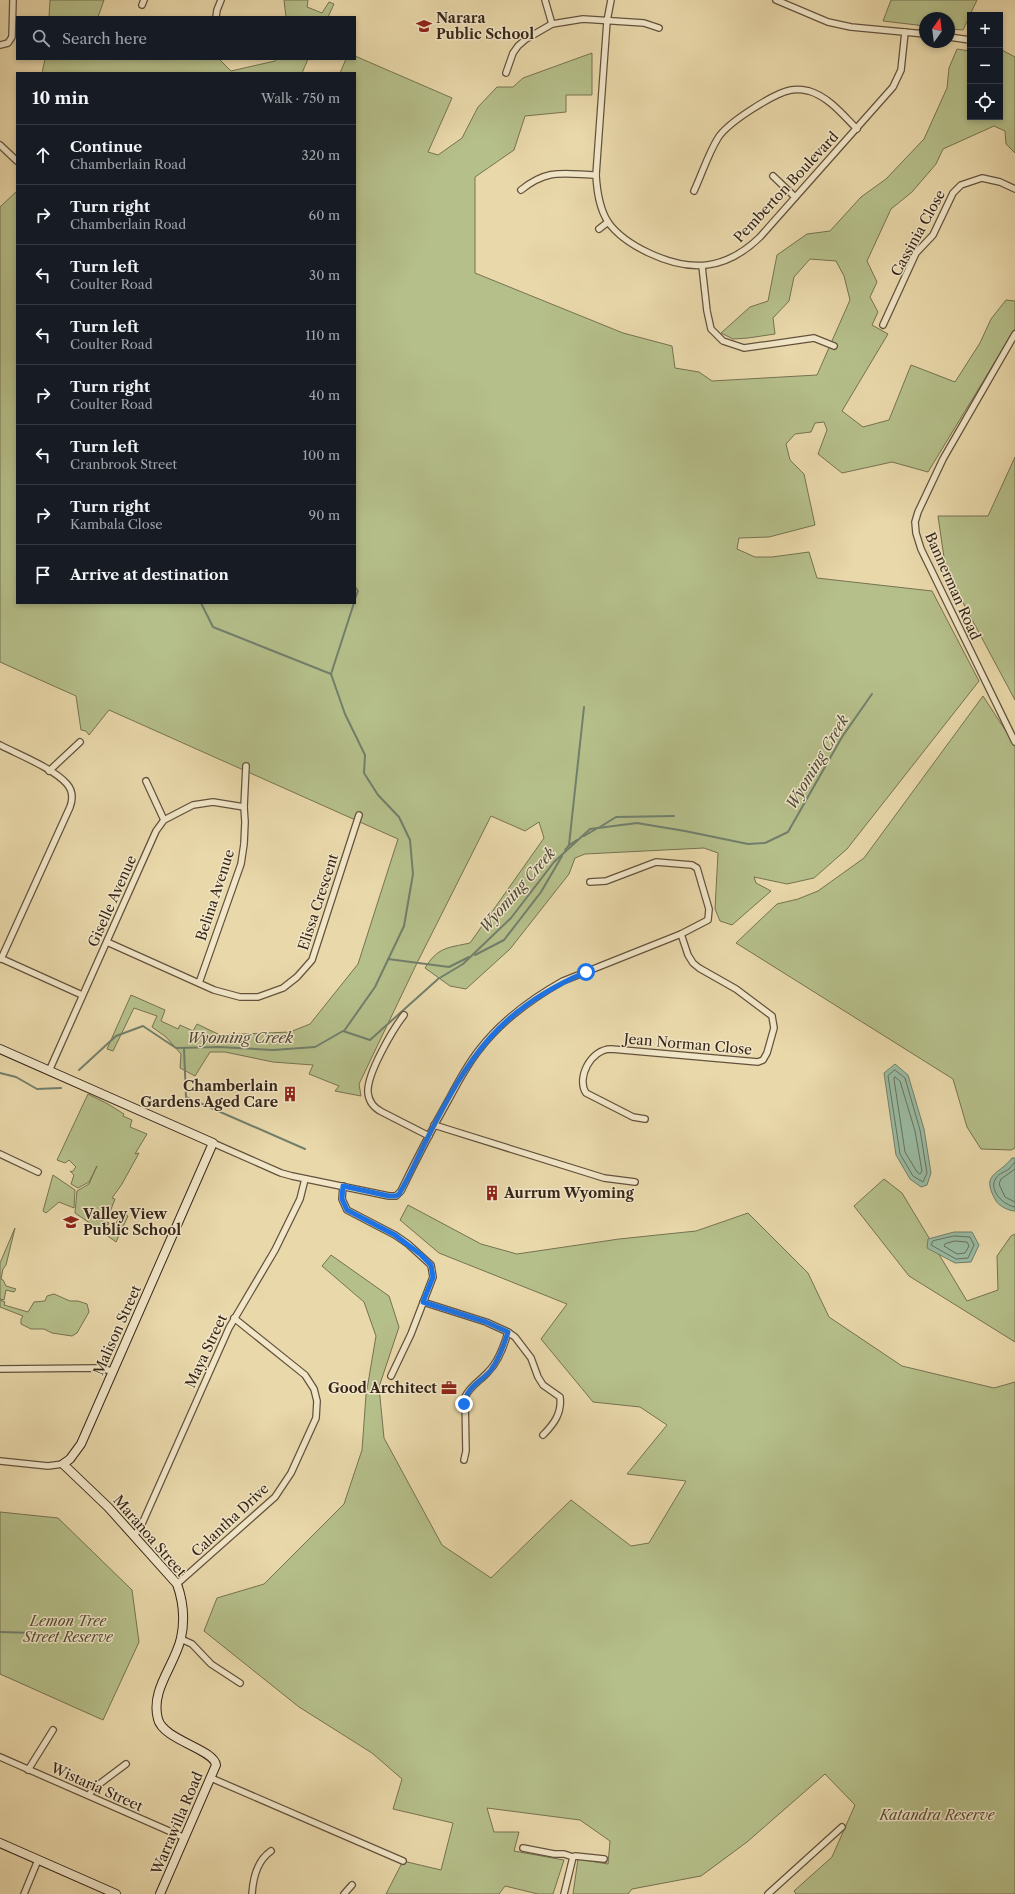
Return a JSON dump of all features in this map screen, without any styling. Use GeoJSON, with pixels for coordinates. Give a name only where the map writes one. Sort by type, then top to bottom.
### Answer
{"type":"FeatureCollection","features":[{"type":"Feature","properties":{"kind":"street"},"geometry":{"type":"LineString","coordinates":[[0,45],[8,43],[12,37],[13,0]]}},
{"type":"Feature","properties":{"kind":"street"},"geometry":{"type":"LineString","coordinates":[[216,16],[216,10],[221,0]]}},
{"type":"Feature","properties":{"kind":"street"},"geometry":{"type":"LineString","coordinates":[[545,0],[552,24]]}},
{"type":"Feature","properties":{"kind":"street","name":"Pemberton Boulevard"},"geometry":{"type":"LineString","coordinates":[[611,0],[607,22],[596,176],[600,202],[608,222],[627,241],[670,262],[702,266],[718,263],[735,257],[749,248],[888,95],[898,79],[902,61],[905,32]]}},
{"type":"Feature","properties":{"kind":"street"},"geometry":{"type":"LineString","coordinates":[[776,0],[828,22],[851,27],[919,33]]}},
{"type":"Feature","properties":{"kind":"street"},"geometry":{"type":"LineString","coordinates":[[506,73],[513,53],[518,46],[526,39],[552,24],[583,19],[607,22],[644,23],[659,28]]}},
{"type":"Feature","properties":{"kind":"street"},"geometry":{"type":"LineString","coordinates":[[955,38],[967,40]]}},
{"type":"Feature","properties":{"kind":"street"},"geometry":{"type":"LineString","coordinates":[[694,191],[718,138],[727,126],[765,102],[791,90],[809,91],[820,96],[829,102],[857,129]]}},
{"type":"Feature","properties":{"kind":"street"},"geometry":{"type":"LineString","coordinates":[[0,145],[16,161]]}},
{"type":"Feature","properties":{"kind":"street"},"geometry":{"type":"LineString","coordinates":[[521,190],[539,177],[550,174],[596,176]]}},
{"type":"Feature","properties":{"kind":"street"},"geometry":{"type":"LineString","coordinates":[[773,176],[795,197]]}},
{"type":"Feature","properties":{"kind":"street","name":"Cassinia Close"},"geometry":{"type":"LineString","coordinates":[[883,325],[916,253],[933,235],[953,193],[960,185],[982,178],[1000,182],[1015,189]]}},
{"type":"Feature","properties":{"kind":"street"},"geometry":{"type":"LineString","coordinates":[[599,229],[608,222]]}},
{"type":"Feature","properties":{"kind":"street"},"geometry":{"type":"LineString","coordinates":[[702,266],[707,311],[711,329],[724,341],[744,348],[814,338],[834,346]]}},
{"type":"Feature","properties":{"kind":"street","name":"Bannerman Road"},"geometry":{"type":"LineString","coordinates":[[1015,334],[943,459],[918,512],[915,522],[916,533],[921,549],[1015,742]]}},
{"type":"Feature","properties":{"kind":"street"},"geometry":{"type":"LineString","coordinates":[[49,771],[80,742]]}},
{"type":"Feature","properties":{"kind":"street"},"geometry":{"type":"LineString","coordinates":[[0,745],[49,771],[68,785],[72,801],[0,959],[82,995]]}},
{"type":"Feature","properties":{"kind":"street","name":"Belina Avenue"},"geometry":{"type":"LineString","coordinates":[[199,983],[240,864],[244,844],[246,766]]}},
{"type":"Feature","properties":{"kind":"street"},"geometry":{"type":"LineString","coordinates":[[146,782],[164,820],[193,805],[213,802],[244,807]]}},
{"type":"Feature","properties":{"kind":"street","name":"Elissa Crescent"},"geometry":{"type":"LineString","coordinates":[[107,942],[232,996],[258,997],[283,988],[306,969],[316,950],[359,815]]}},
{"type":"Feature","properties":{"kind":"street","name":"Giselle Avenue"},"geometry":{"type":"LineString","coordinates":[[49,1071],[156,831],[164,820]]}},
{"type":"Feature","properties":{"kind":"street"},"geometry":{"type":"LineString","coordinates":[[0,1049],[281,1172],[305,1179],[389,1196],[396,1196],[401,1191],[434,1125],[460,1078],[479,1050],[516,1012],[563,981],[681,934],[708,920],[709,909],[696,868],[692,865],[656,862],[606,881],[590,882]]}},
{"type":"Feature","properties":{"kind":"street","name":"Jean Norman Close"},"geometry":{"type":"LineString","coordinates":[[645,1119],[633,1117],[586,1093],[583,1080],[591,1060],[600,1050],[611,1049],[758,1062],[763,1060],[767,1053],[774,1028],[774,1020],[768,1013],[736,989],[712,976],[693,963],[681,934]]}},
{"type":"Feature","properties":{"kind":"street"},"geometry":{"type":"LineString","coordinates":[[404,1015],[397,1023],[372,1074],[368,1085],[369,1098],[376,1109],[429,1136]]}},
{"type":"Feature","properties":{"kind":"street"},"geometry":{"type":"LineString","coordinates":[[434,1125],[604,1178],[635,1182]]}},
{"type":"Feature","properties":{"kind":"street","name":"Malison Street"},"geometry":{"type":"LineString","coordinates":[[63,1464],[70,1459],[81,1444],[213,1143]]}},
{"type":"Feature","properties":{"kind":"street"},"geometry":{"type":"LineString","coordinates":[[0,1154],[38,1172]]}},
{"type":"Feature","properties":{"kind":"street","name":"Maya Street"},"geometry":{"type":"LineString","coordinates":[[134,1536],[141,1526],[234,1318],[275,1250],[300,1199],[305,1179]]}},
{"type":"Feature","properties":{"kind":"street"},"geometry":{"type":"LineString","coordinates":[[343,1186],[342,1199],[347,1210],[395,1235],[420,1254],[431,1265],[433,1277],[391,1376]]}},
{"type":"Feature","properties":{"kind":"street"},"geometry":{"type":"LineString","coordinates":[[423,1302],[486,1322],[508,1332],[515,1337],[531,1358],[538,1377],[543,1385],[560,1397],[558,1415],[544,1435]]}},
{"type":"Feature","properties":{"kind":"street","name":"Calantha Drive"},"geometry":{"type":"LineString","coordinates":[[176,1584],[275,1497],[291,1473],[316,1418],[317,1401],[314,1389],[305,1375],[234,1318]]}},
{"type":"Feature","properties":{"kind":"street"},"geometry":{"type":"LineString","coordinates":[[464,1460],[466,1452],[465,1397],[468,1391],[490,1371],[508,1332]]}},
{"type":"Feature","properties":{"kind":"street"},"geometry":{"type":"LineString","coordinates":[[0,1369],[97,1368],[113,1371]]}},
{"type":"Feature","properties":{"kind":"street"},"geometry":{"type":"LineString","coordinates":[[0,1461],[48,1466],[63,1464]]}},
{"type":"Feature","properties":{"kind":"street","name":"Maranoa Street"},"geometry":{"type":"LineString","coordinates":[[63,1464],[108,1507],[176,1584],[184,1616],[181,1639],[158,1696],[157,1718],[161,1726],[171,1734],[209,1756],[215,1762]]}},
{"type":"Feature","properties":{"kind":"street"},"geometry":{"type":"LineString","coordinates":[[181,1639],[192,1644],[211,1664],[240,1683]]}},
{"type":"Feature","properties":{"kind":"street"},"geometry":{"type":"LineString","coordinates":[[28,1770],[53,1730]]}},
{"type":"Feature","properties":{"kind":"street","name":"Wistaria Street"},"geometry":{"type":"LineString","coordinates":[[0,1757],[185,1838]]}},
{"type":"Feature","properties":{"kind":"street","name":"Warrawilla Road"},"geometry":{"type":"LineString","coordinates":[[160,1894],[211,1778],[215,1762]]}},
{"type":"Feature","properties":{"kind":"street"},"geometry":{"type":"LineString","coordinates":[[89,1796],[94,1788],[126,1764]]}},
{"type":"Feature","properties":{"kind":"street"},"geometry":{"type":"LineString","coordinates":[[211,1778],[403,1861]]}},
{"type":"Feature","properties":{"kind":"street"},"geometry":{"type":"LineString","coordinates":[[768,1894],[842,1827]]}},
{"type":"Feature","properties":{"kind":"street"},"geometry":{"type":"LineString","coordinates":[[0,1843],[116,1894]]}},
{"type":"Feature","properties":{"kind":"street"},"geometry":{"type":"LineString","coordinates":[[523,1848],[554,1854],[564,1854],[573,1857],[604,1859]]}},
{"type":"Feature","properties":{"kind":"street"},"geometry":{"type":"LineString","coordinates":[[252,1894],[254,1878],[261,1862],[264,1856],[272,1851]]}},
{"type":"Feature","properties":{"kind":"street"},"geometry":{"type":"LineString","coordinates":[[564,1894],[573,1857]]}},
{"type":"Feature","properties":{"kind":"street"},"geometry":{"type":"LineString","coordinates":[[24,1894],[38,1860]]}},
{"type":"Feature","properties":{"kind":"street"},"geometry":{"type":"LineString","coordinates":[[344,1894],[352,1885]]}},
{"type":"Feature","properties":{"kind":"green space"},"geometry":{"type":"Polygon","coordinates":[[[50,0],[104,0],[98,16],[49,16],[50,0]]]}},
{"type":"Feature","properties":{"kind":"green space"},"geometry":{"type":"Polygon","coordinates":[[[284,0],[308,0],[307,7],[322,13],[329,2],[334,4],[328,16],[286,16],[284,0]]]}},
{"type":"Feature","properties":{"kind":"green space"},"geometry":{"type":"Polygon","coordinates":[[[891,0],[977,0],[971,12],[967,12],[967,21],[963,30],[955,29],[955,12],[919,12],[919,25],[883,21],[891,0]]]}},
{"type":"Feature","properties":{"kind":"green space"},"geometry":{"type":"Polygon","coordinates":[[[957,49],[967,51],[967,120],[1003,120],[1003,51],[1015,57],[1015,153],[1006,144],[1005,131],[994,126],[943,149],[936,164],[912,192],[891,209],[867,261],[877,282],[870,297],[878,312],[872,325],[888,334],[842,411],[863,427],[889,420],[911,365],[955,382],[980,343],[991,319],[1006,300],[1015,301],[1015,329],[928,472],[892,462],[842,473],[818,454],[827,430],[824,422],[815,423],[811,432],[795,434],[786,444],[790,460],[804,474],[815,525],[769,537],[739,538],[737,549],[755,557],[772,557],[809,552],[817,578],[932,591],[979,681],[847,849],[814,878],[787,884],[754,877],[756,883],[771,891],[732,925],[720,921],[715,909],[718,853],[704,848],[585,854],[575,858],[569,874],[510,949],[466,989],[450,986],[425,968],[439,952],[470,943],[544,838],[539,822],[525,831],[491,816],[417,963],[359,1084],[361,1096],[335,1091],[339,1086],[309,1074],[313,1065],[273,1062],[225,1052],[210,1052],[195,1076],[180,1068],[181,1054],[166,1037],[152,1027],[157,1016],[134,1008],[113,1051],[107,1049],[131,995],[165,1010],[161,1021],[178,1029],[180,1025],[193,1031],[197,1024],[220,1035],[290,1032],[310,1024],[358,964],[398,839],[109,710],[89,735],[86,731],[81,730],[76,696],[0,662],[0,207],[16,192],[16,604],[356,604],[356,72],[340,72],[346,60],[356,60],[356,56],[452,98],[428,152],[438,155],[462,138],[478,107],[497,87],[513,87],[523,78],[592,53],[592,95],[566,95],[566,112],[525,116],[514,150],[475,177],[475,273],[623,333],[672,346],[675,368],[699,372],[712,381],[817,375],[850,300],[844,276],[836,261],[810,259],[794,277],[789,301],[773,318],[775,334],[733,339],[721,333],[750,307],[768,301],[777,255],[807,234],[830,231],[861,197],[886,179],[924,139],[947,88],[949,68],[957,49]]]}},
{"type":"Feature","properties":{"kind":"green space"},"geometry":{"type":"Polygon","coordinates":[[[45,60],[220,60],[231,71],[276,60],[308,60],[302,72],[42,72],[45,60]]]}},
{"type":"Feature","properties":{"kind":"green space"},"geometry":{"type":"Polygon","coordinates":[[[1015,457],[1015,700],[946,571],[938,516],[988,516],[1015,457]]]}},
{"type":"Feature","properties":{"kind":"green space"},"geometry":{"type":"Polygon","coordinates":[[[983,696],[1015,745],[1015,1148],[1011,1150],[981,1149],[967,1127],[953,1079],[736,943],[777,904],[798,899],[818,891],[864,858],[983,696]]]}},
{"type":"Feature","properties":{"kind":"green space"},"geometry":{"type":"Polygon","coordinates":[[[88,1094],[108,1104],[124,1114],[123,1116],[132,1120],[130,1127],[147,1134],[135,1154],[139,1153],[122,1184],[112,1198],[115,1199],[110,1212],[105,1211],[101,1218],[97,1218],[96,1220],[109,1223],[108,1225],[104,1223],[100,1230],[75,1213],[77,1191],[89,1184],[97,1166],[89,1182],[78,1188],[71,1184],[74,1175],[70,1171],[72,1172],[76,1167],[69,1160],[65,1163],[57,1160],[88,1094]]]}},
{"type":"Feature","properties":{"kind":"green space"},"geometry":{"type":"Polygon","coordinates":[[[53,1175],[75,1190],[74,1208],[59,1202],[46,1213],[43,1211],[53,1175]]]}},
{"type":"Feature","properties":{"kind":"green space"},"geometry":{"type":"Polygon","coordinates":[[[884,1179],[902,1193],[967,1301],[998,1290],[997,1256],[1011,1236],[1015,1234],[1015,1342],[909,1276],[854,1206],[884,1179]]]}},
{"type":"Feature","properties":{"kind":"green space","name":"Katandra Reserve"},"geometry":{"type":"Polygon","coordinates":[[[408,1205],[481,1244],[517,1254],[619,1239],[696,1231],[748,1213],[808,1273],[829,1317],[902,1366],[994,1388],[1015,1382],[1015,1894],[796,1894],[794,1891],[832,1857],[855,1805],[825,1774],[747,1842],[701,1876],[632,1889],[628,1894],[573,1894],[578,1859],[608,1864],[610,1841],[580,1820],[487,1808],[494,1832],[519,1832],[514,1851],[564,1860],[553,1894],[538,1894],[505,1886],[499,1894],[386,1894],[403,1861],[441,1870],[453,1823],[393,1809],[402,1779],[372,1753],[299,1707],[204,1631],[217,1598],[264,1584],[344,1504],[362,1450],[366,1395],[376,1336],[364,1302],[322,1266],[331,1255],[389,1296],[399,1327],[379,1387],[384,1438],[442,1545],[491,1578],[571,1500],[631,1546],[649,1543],[686,1481],[627,1474],[667,1425],[640,1407],[593,1402],[541,1339],[567,1304],[439,1253],[400,1220],[408,1205]]]}},
{"type":"Feature","properties":{"kind":"green space"},"geometry":{"type":"Polygon","coordinates":[[[121,1213],[128,1216],[116,1242],[102,1232],[103,1230],[111,1234],[121,1213]]]}},
{"type":"Feature","properties":{"kind":"green space"},"geometry":{"type":"Polygon","coordinates":[[[15,1228],[1,1279],[6,1286],[16,1289],[14,1292],[6,1290],[4,1300],[0,1299],[0,1263],[15,1228]]]}},
{"type":"Feature","properties":{"kind":"green space"},"geometry":{"type":"Polygon","coordinates":[[[54,1294],[70,1301],[78,1301],[87,1304],[89,1312],[77,1333],[72,1336],[52,1333],[44,1329],[31,1329],[21,1324],[21,1319],[23,1316],[0,1307],[0,1300],[5,1302],[4,1305],[28,1312],[34,1302],[45,1301],[47,1296],[54,1294]]]}},
{"type":"Feature","properties":{"kind":"green space","name":"Lemon Tree Street Reserve"},"geometry":{"type":"Polygon","coordinates":[[[0,1512],[58,1518],[132,1590],[139,1642],[103,1720],[0,1674],[0,1512]]]}},
{"type":"Feature","properties":{"kind":"water"},"geometry":{"type":"Polygon","coordinates":[[[895,1064],[908,1075],[924,1129],[931,1173],[927,1185],[921,1187],[910,1179],[896,1155],[884,1073],[895,1064]]]}},
{"type":"Feature","properties":{"kind":"water"},"geometry":{"type":"Polygon","coordinates":[[[1012,1158],[1015,1158],[1015,1211],[1004,1208],[997,1203],[990,1185],[990,1180],[993,1176],[1012,1158]]]}},
{"type":"Feature","properties":{"kind":"water"},"geometry":{"type":"Polygon","coordinates":[[[954,1232],[972,1232],[979,1245],[971,1262],[955,1263],[927,1248],[928,1239],[954,1232]]]}},
{"type":"Feature","properties":{"kind":"waterway"},"geometry":{"type":"LineString","coordinates":[[356,588],[358,591],[356,596]]}},
{"type":"Feature","properties":{"kind":"waterway"},"geometry":{"type":"LineString","coordinates":[[202,604],[213,627],[331,674]]}},
{"type":"Feature","properties":{"kind":"waterway"},"geometry":{"type":"LineString","coordinates":[[331,674],[354,604]]}},
{"type":"Feature","properties":{"kind":"waterway"},"geometry":{"type":"LineString","coordinates":[[331,674],[345,714],[365,755],[364,773],[378,795],[399,817],[410,840],[413,874],[404,926],[375,987],[344,1031]]}},
{"type":"Feature","properties":{"kind":"waterway","name":"Wyoming Creek"},"geometry":{"type":"LineString","coordinates":[[79,1070],[116,1036],[143,1026],[176,1048],[219,1047],[273,1050],[315,1047],[343,1031],[370,1040],[438,979],[463,964],[511,918],[554,862],[590,829],[637,823],[748,844],[765,843],[788,832],[842,737],[872,694]]}},
{"type":"Feature","properties":{"kind":"waterway"},"geometry":{"type":"LineString","coordinates":[[565,850],[569,845],[584,707]]}},
{"type":"Feature","properties":{"kind":"waterway"},"geometry":{"type":"LineString","coordinates":[[600,827],[616,817],[674,816]]}},
{"type":"Feature","properties":{"kind":"waterway","name":"Wyoming Creek"},"geometry":{"type":"LineString","coordinates":[[584,836],[596,829]]}},
{"type":"Feature","properties":{"kind":"waterway","name":"Wyoming Creek"},"geometry":{"type":"LineString","coordinates":[[569,845],[577,840]]}},
{"type":"Feature","properties":{"kind":"waterway"},"geometry":{"type":"LineString","coordinates":[[475,955],[504,940],[541,892],[562,856]]}},
{"type":"Feature","properties":{"kind":"waterway"},"geometry":{"type":"LineString","coordinates":[[388,959],[449,967],[469,957]]}},
{"type":"Feature","properties":{"kind":"waterway"},"geometry":{"type":"LineString","coordinates":[[184,1048],[186,1097],[305,1149]]}},
{"type":"Feature","properties":{"kind":"waterway","name":"Wyoming Creek"},"geometry":{"type":"LineString","coordinates":[[0,1073],[16,1077],[37,1089],[61,1088]]}},
{"type":"Feature","properties":{"kind":"waterway"},"geometry":{"type":"LineString","coordinates":[[0,1632],[36,1633]]}},
{"type":"Feature","properties":{"kind":"place","name":"Narara Public School"},"geometry":{"type":"Point","coordinates":[424,26]}},
{"type":"Feature","properties":{"kind":"place","name":"Chamberlain Gardens Aged Care"},"geometry":{"type":"Point","coordinates":[290,1094]}},
{"type":"Feature","properties":{"kind":"place","name":"Aurrum Wyoming"},"geometry":{"type":"Point","coordinates":[492,1193]}},
{"type":"Feature","properties":{"kind":"place","name":"Valley View Public School"},"geometry":{"type":"Point","coordinates":[71,1222]}},
{"type":"Feature","properties":{"kind":"place","name":"Good Architect"},"geometry":{"type":"Point","coordinates":[449,1388]}},
{"type":"Feature","properties":{"kind":"route"},"geometry":{"type":"LineString","coordinates":[[464,1404],[468,1391],[490,1371],[495,1363],[504,1346],[508,1332],[486,1322],[423,1302],[433,1277],[434,1271],[431,1265],[408,1244],[395,1235],[347,1210],[342,1202],[343,1186],[393,1197],[399,1194],[460,1078],[479,1050],[502,1024],[532,1000],[563,981],[586,972]]}}]}
